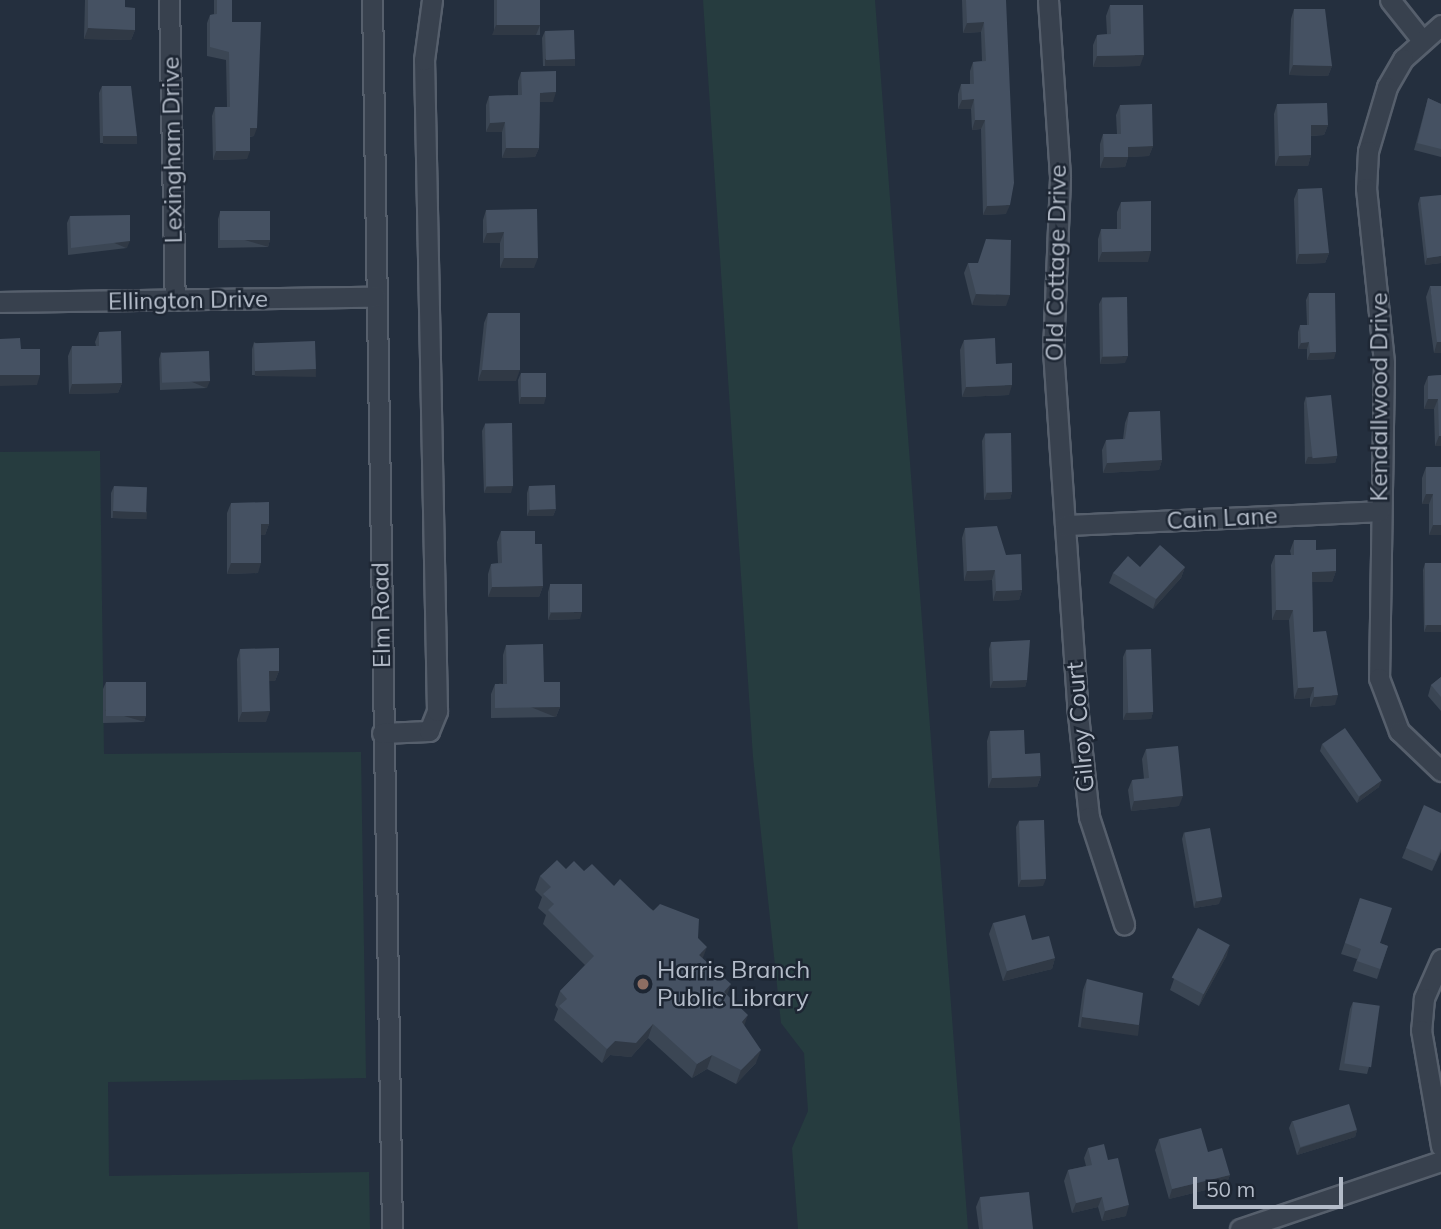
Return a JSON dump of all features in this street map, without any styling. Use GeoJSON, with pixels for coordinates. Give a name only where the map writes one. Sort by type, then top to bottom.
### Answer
{"type":"FeatureCollection","features":[{"type":"Feature","properties":{"kind":"street","name":"Lexingham Drive"},"geometry":{"type":"LineString","coordinates":[[169,0],[175,300]]}},
{"type":"Feature","properties":{"kind":"street","name":"Elm Road"},"geometry":{"type":"LineString","coordinates":[[372,0],[392,1229]]}},
{"type":"Feature","properties":{"kind":"street"},"geometry":{"type":"LineString","coordinates":[[383,733],[429,731],[437,711],[424,60],[432,0]]}},
{"type":"Feature","properties":{"kind":"street","name":"Old Cottage Drive"},"geometry":{"type":"LineString","coordinates":[[1048,0],[1060,178],[1053,350],[1065,525]]}},
{"type":"Feature","properties":{"kind":"street"},"geometry":{"type":"LineString","coordinates":[[1390,0],[1421,39]]}},
{"type":"Feature","properties":{"kind":"street","name":"Kendallwood Drive"},"geometry":{"type":"LineString","coordinates":[[1441,25],[1421,39],[1387,87],[1368,151],[1384,363],[1379,678],[1399,731],[1441,771]]}},
{"type":"Feature","properties":{"kind":"street","name":"Ellington Drive"},"geometry":{"type":"LineString","coordinates":[[0,302],[376,297]]}},
{"type":"Feature","properties":{"kind":"street","name":"Cain Lane"},"geometry":{"type":"LineString","coordinates":[[1065,525],[1380,511]]}},
{"type":"Feature","properties":{"kind":"street","name":"Gilroy Court"},"geometry":{"type":"LineString","coordinates":[[1065,525],[1089,817],[1124,923]]}},
{"type":"Feature","properties":{"kind":"street"},"geometry":{"type":"LineString","coordinates":[[1441,959],[1424,998],[1421,1030],[1441,1146]]}},
{"type":"Feature","properties":{"kind":"street"},"geometry":{"type":"LineString","coordinates":[[1240,1229],[1441,1161]]}},
{"type":"Feature","properties":{"kind":"green space"},"geometry":{"type":"Polygon","coordinates":[[[703,0],[875,0],[968,1229],[798,1229],[792,1148],[808,1111],[804,1053],[781,1023],[753,757],[703,0]]]}},
{"type":"Feature","properties":{"kind":"green space"},"geometry":{"type":"Polygon","coordinates":[[[100,451],[104,754],[361,752],[366,1078],[108,1082],[109,1176],[369,1172],[370,1229],[0,1229],[0,452],[100,451]]]}},
{"type":"Feature","properties":{"kind":"building"},"geometry":{"type":"Polygon","coordinates":[[[88,0],[125,0],[125,7],[135,8],[135,30],[88,28],[88,0]]]}},
{"type":"Feature","properties":{"kind":"building"},"geometry":{"type":"Polygon","coordinates":[[[217,0],[232,0],[232,22],[261,22],[257,128],[250,128],[250,151],[216,151],[215,107],[230,107],[229,52],[210,47],[210,15],[217,14],[217,0]]]}},
{"type":"Feature","properties":{"kind":"building"},"geometry":{"type":"Polygon","coordinates":[[[497,0],[540,0],[540,25],[497,25],[497,0]]]}},
{"type":"Feature","properties":{"kind":"building"},"geometry":{"type":"Polygon","coordinates":[[[966,0],[1006,0],[1014,183],[1010,205],[987,206],[985,120],[975,120],[974,99],[962,100],[961,84],[974,84],[973,62],[986,61],[984,22],[967,23],[966,0]]]}},
{"type":"Feature","properties":{"kind":"building"},"geometry":{"type":"Polygon","coordinates":[[[1110,5],[1143,5],[1144,55],[1097,56],[1097,35],[1111,34],[1110,5]]]}},
{"type":"Feature","properties":{"kind":"building"},"geometry":{"type":"Polygon","coordinates":[[[1294,9],[1325,9],[1332,66],[1293,65],[1294,9]]]}},
{"type":"Feature","properties":{"kind":"building"},"geometry":{"type":"Polygon","coordinates":[[[574,30],[575,59],[546,60],[545,31],[574,30]]]}},
{"type":"Feature","properties":{"kind":"building"},"geometry":{"type":"Polygon","coordinates":[[[556,71],[556,92],[540,93],[539,148],[506,148],[505,122],[490,123],[489,96],[522,95],[521,72],[556,71]]]}},
{"type":"Feature","properties":{"kind":"building"},"geometry":{"type":"Polygon","coordinates":[[[102,86],[131,86],[137,136],[103,136],[102,86]]]}},
{"type":"Feature","properties":{"kind":"building"},"geometry":{"type":"Polygon","coordinates":[[[1428,98],[1441,104],[1441,149],[1417,143],[1428,98]]]}},
{"type":"Feature","properties":{"kind":"building"},"geometry":{"type":"Polygon","coordinates":[[[1327,103],[1328,125],[1311,125],[1311,155],[1279,156],[1277,104],[1327,103]]]}},
{"type":"Feature","properties":{"kind":"building"},"geometry":{"type":"Polygon","coordinates":[[[1152,104],[1153,146],[1128,147],[1128,157],[1104,157],[1103,134],[1121,134],[1120,105],[1152,104]]]}},
{"type":"Feature","properties":{"kind":"building"},"geometry":{"type":"Polygon","coordinates":[[[1322,188],[1329,253],[1299,254],[1298,189],[1322,188]]]}},
{"type":"Feature","properties":{"kind":"building"},"geometry":{"type":"Polygon","coordinates":[[[1441,195],[1441,256],[1427,258],[1420,197],[1441,195]]]}},
{"type":"Feature","properties":{"kind":"building"},"geometry":{"type":"Polygon","coordinates":[[[1151,201],[1151,251],[1102,252],[1101,229],[1121,229],[1121,202],[1151,201]]]}},
{"type":"Feature","properties":{"kind":"building"},"geometry":{"type":"Polygon","coordinates":[[[537,209],[538,258],[504,258],[504,232],[487,233],[486,210],[537,209]]]}},
{"type":"Feature","properties":{"kind":"building"},"geometry":{"type":"Polygon","coordinates":[[[220,211],[270,211],[270,240],[220,240],[220,211]]]}},
{"type":"Feature","properties":{"kind":"building"},"geometry":{"type":"Polygon","coordinates":[[[130,215],[130,241],[71,248],[70,216],[130,215]]]}},
{"type":"Feature","properties":{"kind":"building"},"geometry":{"type":"Polygon","coordinates":[[[986,239],[1011,240],[1010,295],[976,294],[968,263],[978,263],[986,239]]]}},
{"type":"Feature","properties":{"kind":"building"},"geometry":{"type":"Polygon","coordinates":[[[1430,286],[1441,286],[1441,342],[1437,342],[1430,286]]]}},
{"type":"Feature","properties":{"kind":"building"},"geometry":{"type":"Polygon","coordinates":[[[1309,293],[1335,293],[1336,352],[1310,353],[1309,342],[1301,343],[1300,325],[1309,325],[1309,293]]]}},
{"type":"Feature","properties":{"kind":"building"},"geometry":{"type":"Polygon","coordinates":[[[1102,297],[1127,297],[1128,356],[1103,356],[1102,297]]]}},
{"type":"Feature","properties":{"kind":"building"},"geometry":{"type":"Polygon","coordinates":[[[488,313],[520,313],[520,370],[482,370],[488,313]]]}},
{"type":"Feature","properties":{"kind":"building"},"geometry":{"type":"Polygon","coordinates":[[[121,331],[122,383],[72,384],[72,346],[99,346],[99,332],[121,331]]]}},
{"type":"Feature","properties":{"kind":"building"},"geometry":{"type":"Polygon","coordinates":[[[20,338],[21,349],[40,349],[40,375],[0,375],[0,339],[20,338]]]}},
{"type":"Feature","properties":{"kind":"building"},"geometry":{"type":"Polygon","coordinates":[[[995,338],[996,364],[1012,363],[1012,385],[966,387],[964,340],[995,338]]]}},
{"type":"Feature","properties":{"kind":"building"},"geometry":{"type":"Polygon","coordinates":[[[315,341],[316,369],[255,371],[254,343],[315,341]]]}},
{"type":"Feature","properties":{"kind":"building"},"geometry":{"type":"Polygon","coordinates":[[[209,351],[210,381],[162,383],[161,353],[209,351]]]}},
{"type":"Feature","properties":{"kind":"building"},"geometry":{"type":"Polygon","coordinates":[[[521,373],[546,373],[546,397],[521,397],[521,373]]]}},
{"type":"Feature","properties":{"kind":"building"},"geometry":{"type":"Polygon","coordinates":[[[1441,375],[1439,436],[1438,399],[1428,399],[1428,376],[1441,375]]]}},
{"type":"Feature","properties":{"kind":"building"},"geometry":{"type":"Polygon","coordinates":[[[1331,395],[1337,456],[1313,458],[1306,398],[1331,395]]]}},
{"type":"Feature","properties":{"kind":"building"},"geometry":{"type":"Polygon","coordinates":[[[1160,411],[1162,460],[1107,463],[1106,440],[1125,439],[1129,412],[1160,411]]]}},
{"type":"Feature","properties":{"kind":"building"},"geometry":{"type":"Polygon","coordinates":[[[485,423],[512,423],[513,486],[486,486],[485,423]]]}},
{"type":"Feature","properties":{"kind":"building"},"geometry":{"type":"Polygon","coordinates":[[[985,433],[1011,433],[1012,492],[986,492],[985,433]]]}},
{"type":"Feature","properties":{"kind":"building"},"geometry":{"type":"Polygon","coordinates":[[[1426,467],[1441,467],[1441,525],[1433,525],[1433,494],[1426,494],[1426,467]]]}},
{"type":"Feature","properties":{"kind":"building"},"geometry":{"type":"Polygon","coordinates":[[[555,485],[556,509],[530,510],[529,486],[555,485]]]}},
{"type":"Feature","properties":{"kind":"building"},"geometry":{"type":"Polygon","coordinates":[[[114,486],[147,487],[146,512],[113,511],[114,486]]]}},
{"type":"Feature","properties":{"kind":"building"},"geometry":{"type":"Polygon","coordinates":[[[269,502],[269,524],[261,524],[261,563],[231,563],[231,503],[269,502]]]}},
{"type":"Feature","properties":{"kind":"building"},"geometry":{"type":"Polygon","coordinates":[[[997,526],[1006,555],[1021,554],[1022,590],[996,591],[995,570],[967,571],[965,528],[997,526]]]}},
{"type":"Feature","properties":{"kind":"building"},"geometry":{"type":"Polygon","coordinates":[[[501,531],[535,531],[535,544],[542,544],[543,586],[492,587],[491,564],[502,563],[501,531]]]}},
{"type":"Feature","properties":{"kind":"building"},"geometry":{"type":"Polygon","coordinates":[[[1294,540],[1316,540],[1316,550],[1336,549],[1336,571],[1312,572],[1313,632],[1326,631],[1338,695],[1314,697],[1314,687],[1298,688],[1293,610],[1276,610],[1275,555],[1294,555],[1294,540]]]}},
{"type":"Feature","properties":{"kind":"building"},"geometry":{"type":"Polygon","coordinates":[[[1160,545],[1185,567],[1156,599],[1113,573],[1128,556],[1140,567],[1160,545]]]}},
{"type":"Feature","properties":{"kind":"building"},"geometry":{"type":"Polygon","coordinates":[[[1425,563],[1441,563],[1441,625],[1425,625],[1425,563]]]}},
{"type":"Feature","properties":{"kind":"building"},"geometry":{"type":"Polygon","coordinates":[[[550,584],[582,584],[582,612],[550,612],[550,584]]]}},
{"type":"Feature","properties":{"kind":"building"},"geometry":{"type":"Polygon","coordinates":[[[1030,640],[1027,680],[993,681],[991,642],[1030,640]]]}},
{"type":"Feature","properties":{"kind":"building"},"geometry":{"type":"Polygon","coordinates":[[[543,644],[544,682],[560,682],[560,707],[495,708],[495,684],[507,684],[506,645],[543,644]]]}},
{"type":"Feature","properties":{"kind":"building"},"geometry":{"type":"Polygon","coordinates":[[[279,648],[279,671],[269,671],[270,711],[242,712],[240,649],[279,648]]]}},
{"type":"Feature","properties":{"kind":"building"},"geometry":{"type":"Polygon","coordinates":[[[1151,649],[1153,712],[1128,713],[1126,650],[1151,649]]]}},
{"type":"Feature","properties":{"kind":"building"},"geometry":{"type":"Polygon","coordinates":[[[1441,677],[1441,697],[1431,685],[1441,677]]]}},
{"type":"Feature","properties":{"kind":"building"},"geometry":{"type":"Polygon","coordinates":[[[106,682],[146,682],[146,716],[106,716],[106,682]]]}},
{"type":"Feature","properties":{"kind":"building"},"geometry":{"type":"Polygon","coordinates":[[[1345,728],[1382,780],[1359,796],[1322,744],[1345,728]]]}},
{"type":"Feature","properties":{"kind":"building"},"geometry":{"type":"Polygon","coordinates":[[[1024,730],[1025,754],[1040,753],[1041,776],[992,778],[990,731],[1024,730]]]}},
{"type":"Feature","properties":{"kind":"building"},"geometry":{"type":"Polygon","coordinates":[[[1178,746],[1183,796],[1134,801],[1132,780],[1149,778],[1146,749],[1178,746]]]}},
{"type":"Feature","properties":{"kind":"building"},"geometry":{"type":"Polygon","coordinates":[[[1424,805],[1441,813],[1441,849],[1436,861],[1406,848],[1424,805]]]}},
{"type":"Feature","properties":{"kind":"building"},"geometry":{"type":"Polygon","coordinates":[[[1044,820],[1046,879],[1021,880],[1019,821],[1044,820]]]}},
{"type":"Feature","properties":{"kind":"building"},"geometry":{"type":"Polygon","coordinates":[[[1210,828],[1222,897],[1197,901],[1184,833],[1210,828]]]}},
{"type":"Feature","properties":{"kind":"building","name":"Harris Branch Public Library"},"geometry":{"type":"Polygon","coordinates":[[[557,860],[566,869],[574,861],[584,871],[592,864],[614,886],[620,879],[653,911],[660,904],[699,919],[698,938],[707,947],[699,955],[731,984],[724,992],[748,1015],[742,1022],[761,1050],[741,1070],[712,1055],[697,1064],[653,1024],[636,1043],[615,1041],[607,1049],[559,1006],[567,999],[560,991],[594,956],[548,910],[554,904],[543,894],[551,887],[540,876],[557,860]]]}},
{"type":"Feature","properties":{"kind":"building"},"geometry":{"type":"Polygon","coordinates":[[[1360,898],[1392,908],[1380,943],[1388,946],[1380,969],[1357,961],[1361,949],[1345,943],[1360,898]]]}},
{"type":"Feature","properties":{"kind":"building"},"geometry":{"type":"Polygon","coordinates":[[[1025,915],[1032,940],[1049,936],[1055,958],[1007,971],[993,923],[1025,915]]]}},
{"type":"Feature","properties":{"kind":"building"},"geometry":{"type":"Polygon","coordinates":[[[1198,928],[1230,945],[1203,994],[1172,977],[1198,928]]]}},
{"type":"Feature","properties":{"kind":"building"},"geometry":{"type":"Polygon","coordinates":[[[1087,979],[1143,993],[1139,1025],[1082,1017],[1087,979]]]}},
{"type":"Feature","properties":{"kind":"building"},"geometry":{"type":"Polygon","coordinates":[[[1353,1002],[1380,1006],[1371,1067],[1344,1063],[1353,1002]]]}},
{"type":"Feature","properties":{"kind":"building"},"geometry":{"type":"Polygon","coordinates":[[[1349,1104],[1357,1130],[1300,1147],[1293,1121],[1349,1104]]]}},
{"type":"Feature","properties":{"kind":"building"},"geometry":{"type":"Polygon","coordinates":[[[1201,1128],[1208,1152],[1222,1148],[1230,1175],[1172,1189],[1159,1139],[1201,1128]]]}},
{"type":"Feature","properties":{"kind":"building"},"geometry":{"type":"Polygon","coordinates":[[[1104,1144],[1108,1160],[1118,1158],[1129,1205],[1105,1211],[1102,1197],[1076,1203],[1068,1170],[1092,1165],[1088,1148],[1104,1144]]]}},
{"type":"Feature","properties":{"kind":"building"},"geometry":{"type":"Polygon","coordinates":[[[1029,1192],[1033,1229],[983,1229],[980,1197],[1029,1192]]]}},
{"type":"Feature","properties":{"kind":"place","name":"Harris Branch Public Library"},"geometry":{"type":"Point","coordinates":[643,984]}}]}
